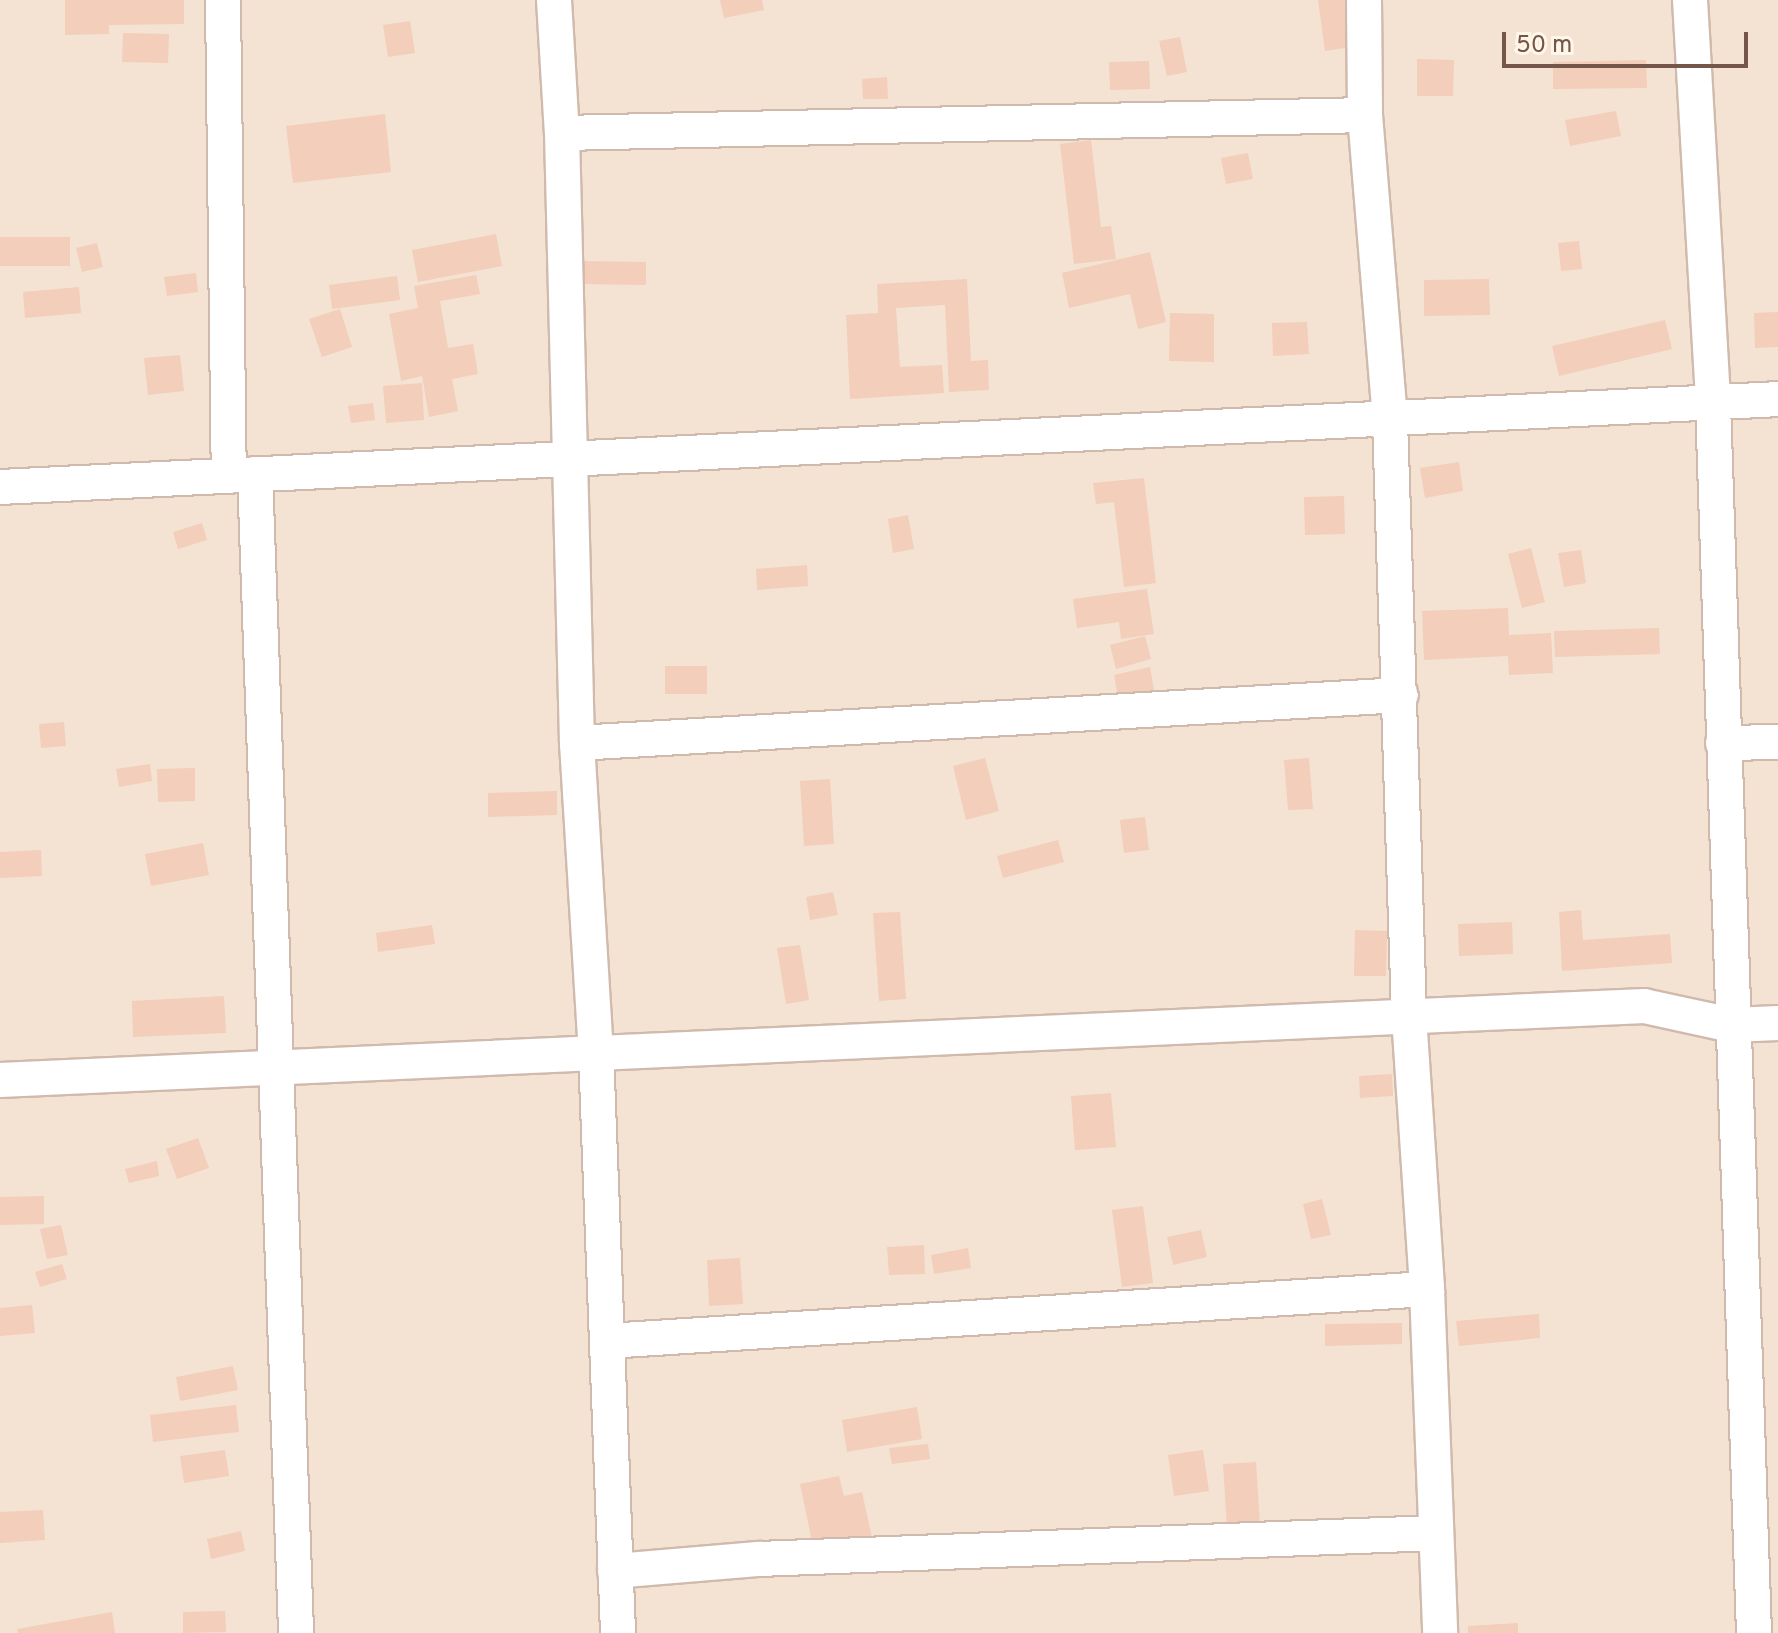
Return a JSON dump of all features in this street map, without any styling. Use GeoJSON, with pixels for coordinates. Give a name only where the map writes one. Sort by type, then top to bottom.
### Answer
{"type":"FeatureCollection","features":[{"type":"Feature","properties":{"kind":"street"},"geometry":{"type":"LineString","coordinates":[[223,0],[242,475],[275,1070],[296,1633]]}},
{"type":"Feature","properties":{"kind":"street"},"geometry":{"type":"LineString","coordinates":[[554,0],[562,133],[577,743],[596,1052],[618,1633]]}},
{"type":"Feature","properties":{"kind":"street"},"geometry":{"type":"LineString","coordinates":[[1364,0],[1365,115],[1390,420],[1409,1016],[1427,1289],[1440,1633]]}},
{"type":"Feature","properties":{"kind":"street"},"geometry":{"type":"LineString","coordinates":[[1690,0],[1713,404],[1754,1633]]}},
{"type":"Feature","properties":{"kind":"street"},"geometry":{"type":"LineString","coordinates":[[562,133],[1365,115]]}},
{"type":"Feature","properties":{"kind":"street"},"geometry":{"type":"LineString","coordinates":[[0,487],[1778,399]]}},
{"type":"Feature","properties":{"kind":"street"},"geometry":{"type":"LineString","coordinates":[[577,743],[1401,695]]}},
{"type":"Feature","properties":{"kind":"street"},"geometry":{"type":"LineString","coordinates":[[1723,743],[1778,742]]}},
{"type":"Feature","properties":{"kind":"street"},"geometry":{"type":"LineString","coordinates":[[0,1080],[1644,1006],[1732,1025],[1778,1023]]}},
{"type":"Feature","properties":{"kind":"street"},"geometry":{"type":"LineString","coordinates":[[607,1341],[1427,1289]]}},
{"type":"Feature","properties":{"kind":"street"},"geometry":{"type":"LineString","coordinates":[[615,1571],[759,1559],[1436,1533]]}},
{"type":"Feature","properties":{"kind":"shaded area"},"geometry":{"type":"Polygon","coordinates":[[[0,0],[1778,0],[1778,1633],[0,1633],[0,0]]]}},
{"type":"Feature","properties":{"kind":"building"},"geometry":{"type":"Polygon","coordinates":[[[65,0],[184,0],[184,24],[109,25],[109,34],[65,35],[65,0]]]}},
{"type":"Feature","properties":{"kind":"building"},"geometry":{"type":"Polygon","coordinates":[[[720,0],[762,0],[764,10],[724,18],[720,0]]]}},
{"type":"Feature","properties":{"kind":"building"},"geometry":{"type":"Polygon","coordinates":[[[1318,0],[1346,0],[1352,47],[1325,51],[1318,0]]]}},
{"type":"Feature","properties":{"kind":"building"},"geometry":{"type":"Polygon","coordinates":[[[410,21],[415,53],[388,57],[383,25],[410,21]]]}},
{"type":"Feature","properties":{"kind":"building"},"geometry":{"type":"Polygon","coordinates":[[[123,33],[169,34],[168,63],[122,62],[123,33]]]}},
{"type":"Feature","properties":{"kind":"building"},"geometry":{"type":"Polygon","coordinates":[[[1180,37],[1187,72],[1167,76],[1159,41],[1180,37]]]}},
{"type":"Feature","properties":{"kind":"building"},"geometry":{"type":"Polygon","coordinates":[[[1417,59],[1454,60],[1453,96],[1417,96],[1417,59]]]}},
{"type":"Feature","properties":{"kind":"building"},"geometry":{"type":"Polygon","coordinates":[[[1646,60],[1647,88],[1553,89],[1553,62],[1646,60]]]}},
{"type":"Feature","properties":{"kind":"building"},"geometry":{"type":"Polygon","coordinates":[[[1149,61],[1150,89],[1110,90],[1109,62],[1149,61]]]}},
{"type":"Feature","properties":{"kind":"building"},"geometry":{"type":"Polygon","coordinates":[[[887,77],[888,99],[863,99],[862,79],[887,77]]]}},
{"type":"Feature","properties":{"kind":"building"},"geometry":{"type":"Polygon","coordinates":[[[1616,111],[1621,136],[1570,146],[1565,120],[1616,111]]]}},
{"type":"Feature","properties":{"kind":"building"},"geometry":{"type":"Polygon","coordinates":[[[385,114],[391,172],[293,183],[286,126],[385,114]]]}},
{"type":"Feature","properties":{"kind":"building"},"geometry":{"type":"Polygon","coordinates":[[[1091,140],[1101,227],[1111,226],[1116,259],[1074,264],[1060,144],[1091,140]]]}},
{"type":"Feature","properties":{"kind":"building"},"geometry":{"type":"Polygon","coordinates":[[[1248,153],[1253,179],[1226,184],[1221,158],[1248,153]]]}},
{"type":"Feature","properties":{"kind":"building"},"geometry":{"type":"Polygon","coordinates":[[[496,234],[502,266],[418,282],[412,250],[496,234]]]}},
{"type":"Feature","properties":{"kind":"building"},"geometry":{"type":"Polygon","coordinates":[[[0,237],[70,237],[70,266],[0,266],[0,237]]]}},
{"type":"Feature","properties":{"kind":"building"},"geometry":{"type":"Polygon","coordinates":[[[1579,241],[1582,269],[1561,271],[1558,243],[1579,241]]]}},
{"type":"Feature","properties":{"kind":"building"},"geometry":{"type":"Polygon","coordinates":[[[97,243],[103,267],[82,272],[76,248],[97,243]]]}},
{"type":"Feature","properties":{"kind":"building"},"geometry":{"type":"Polygon","coordinates":[[[1150,252],[1166,322],[1138,329],[1130,294],[1069,308],[1062,273],[1150,252]]]}},
{"type":"Feature","properties":{"kind":"building"},"geometry":{"type":"Polygon","coordinates":[[[579,261],[646,262],[646,285],[579,284],[579,261]]]}},
{"type":"Feature","properties":{"kind":"building"},"geometry":{"type":"Polygon","coordinates":[[[196,273],[198,292],[167,296],[164,277],[196,273]]]}},
{"type":"Feature","properties":{"kind":"building"},"geometry":{"type":"Polygon","coordinates":[[[476,275],[480,294],[440,301],[448,348],[473,344],[478,374],[452,379],[458,411],[429,417],[422,376],[401,381],[389,314],[418,308],[414,286],[476,275]]]}},
{"type":"Feature","properties":{"kind":"building"},"geometry":{"type":"Polygon","coordinates":[[[397,276],[400,300],[332,309],[329,285],[397,276]]]}},
{"type":"Feature","properties":{"kind":"building"},"geometry":{"type":"Polygon","coordinates":[[[967,279],[971,361],[988,360],[989,390],[949,392],[945,305],[896,308],[900,367],[942,365],[944,393],[850,399],[846,315],[878,313],[877,284],[967,279]]]}},
{"type":"Feature","properties":{"kind":"building"},"geometry":{"type":"Polygon","coordinates":[[[1489,279],[1490,315],[1424,316],[1424,280],[1489,279]]]}},
{"type":"Feature","properties":{"kind":"building"},"geometry":{"type":"Polygon","coordinates":[[[79,287],[81,313],[25,318],[23,292],[79,287]]]}},
{"type":"Feature","properties":{"kind":"building"},"geometry":{"type":"Polygon","coordinates":[[[340,309],[352,347],[322,357],[309,319],[340,309]]]}},
{"type":"Feature","properties":{"kind":"building"},"geometry":{"type":"Polygon","coordinates":[[[1778,312],[1778,347],[1755,348],[1754,313],[1778,312]]]}},
{"type":"Feature","properties":{"kind":"building"},"geometry":{"type":"Polygon","coordinates":[[[1170,313],[1214,314],[1214,362],[1169,361],[1170,313]]]}},
{"type":"Feature","properties":{"kind":"building"},"geometry":{"type":"Polygon","coordinates":[[[1665,320],[1672,349],[1559,376],[1552,346],[1665,320]]]}},
{"type":"Feature","properties":{"kind":"building"},"geometry":{"type":"Polygon","coordinates":[[[1307,322],[1309,354],[1273,356],[1272,323],[1307,322]]]}},
{"type":"Feature","properties":{"kind":"building"},"geometry":{"type":"Polygon","coordinates":[[[180,355],[184,391],[148,395],[144,358],[180,355]]]}},
{"type":"Feature","properties":{"kind":"building"},"geometry":{"type":"Polygon","coordinates":[[[422,383],[424,420],[386,423],[383,386],[422,383]]]}},
{"type":"Feature","properties":{"kind":"building"},"geometry":{"type":"Polygon","coordinates":[[[373,403],[375,420],[351,423],[348,406],[373,403]]]}},
{"type":"Feature","properties":{"kind":"building"},"geometry":{"type":"Polygon","coordinates":[[[1459,462],[1463,491],[1425,498],[1420,468],[1459,462]]]}},
{"type":"Feature","properties":{"kind":"building"},"geometry":{"type":"Polygon","coordinates":[[[1144,478],[1156,583],[1124,587],[1114,502],[1096,504],[1093,483],[1144,478]]]}},
{"type":"Feature","properties":{"kind":"building"},"geometry":{"type":"Polygon","coordinates":[[[1344,496],[1345,534],[1305,535],[1304,497],[1344,496]]]}},
{"type":"Feature","properties":{"kind":"building"},"geometry":{"type":"Polygon","coordinates":[[[908,515],[914,549],[893,553],[888,519],[908,515]]]}},
{"type":"Feature","properties":{"kind":"building"},"geometry":{"type":"Polygon","coordinates":[[[202,523],[207,540],[178,549],[173,532],[202,523]]]}},
{"type":"Feature","properties":{"kind":"building"},"geometry":{"type":"Polygon","coordinates":[[[1531,548],[1545,602],[1522,608],[1508,554],[1531,548]]]}},
{"type":"Feature","properties":{"kind":"building"},"geometry":{"type":"Polygon","coordinates":[[[1581,550],[1586,583],[1564,587],[1558,553],[1581,550]]]}},
{"type":"Feature","properties":{"kind":"building"},"geometry":{"type":"Polygon","coordinates":[[[807,565],[808,586],[757,590],[756,569],[807,565]]]}},
{"type":"Feature","properties":{"kind":"building"},"geometry":{"type":"Polygon","coordinates":[[[1147,589],[1154,634],[1121,639],[1119,622],[1077,628],[1073,599],[1147,589]]]}},
{"type":"Feature","properties":{"kind":"building"},"geometry":{"type":"Polygon","coordinates":[[[1508,608],[1509,635],[1551,633],[1553,673],[1509,675],[1508,656],[1424,660],[1422,611],[1508,608]]]}},
{"type":"Feature","properties":{"kind":"building"},"geometry":{"type":"Polygon","coordinates":[[[1659,628],[1660,654],[1555,657],[1554,631],[1659,628]]]}},
{"type":"Feature","properties":{"kind":"building"},"geometry":{"type":"Polygon","coordinates":[[[1145,636],[1151,659],[1116,669],[1110,645],[1145,636]]]}},
{"type":"Feature","properties":{"kind":"building"},"geometry":{"type":"Polygon","coordinates":[[[665,666],[707,666],[707,694],[665,694],[665,666]]]}},
{"type":"Feature","properties":{"kind":"building"},"geometry":{"type":"Polygon","coordinates":[[[1150,667],[1154,690],[1118,697],[1114,675],[1150,667]]]}},
{"type":"Feature","properties":{"kind":"building"},"geometry":{"type":"Polygon","coordinates":[[[64,722],[66,746],[41,748],[39,724],[64,722]]]}},
{"type":"Feature","properties":{"kind":"building"},"geometry":{"type":"Polygon","coordinates":[[[985,758],[999,811],[966,820],[953,766],[985,758]]]}},
{"type":"Feature","properties":{"kind":"building"},"geometry":{"type":"Polygon","coordinates":[[[1309,758],[1313,809],[1288,810],[1284,760],[1309,758]]]}},
{"type":"Feature","properties":{"kind":"building"},"geometry":{"type":"Polygon","coordinates":[[[150,764],[152,781],[119,787],[116,769],[150,764]]]}},
{"type":"Feature","properties":{"kind":"building"},"geometry":{"type":"Polygon","coordinates":[[[195,768],[195,801],[158,802],[157,769],[195,768]]]}},
{"type":"Feature","properties":{"kind":"building"},"geometry":{"type":"Polygon","coordinates":[[[830,779],[834,844],[804,846],[800,781],[830,779]]]}},
{"type":"Feature","properties":{"kind":"building"},"geometry":{"type":"Polygon","coordinates":[[[557,791],[557,815],[488,817],[488,793],[557,791]]]}},
{"type":"Feature","properties":{"kind":"building"},"geometry":{"type":"Polygon","coordinates":[[[1145,817],[1149,850],[1124,853],[1120,820],[1145,817]]]}},
{"type":"Feature","properties":{"kind":"building"},"geometry":{"type":"Polygon","coordinates":[[[1058,840],[1064,862],[1003,878],[997,856],[1058,840]]]}},
{"type":"Feature","properties":{"kind":"building"},"geometry":{"type":"Polygon","coordinates":[[[203,843],[209,875],[151,886],[145,854],[203,843]]]}},
{"type":"Feature","properties":{"kind":"building"},"geometry":{"type":"Polygon","coordinates":[[[41,850],[42,876],[0,878],[0,852],[41,850]]]}},
{"type":"Feature","properties":{"kind":"building"},"geometry":{"type":"Polygon","coordinates":[[[833,892],[838,915],[810,920],[806,897],[833,892]]]}},
{"type":"Feature","properties":{"kind":"building"},"geometry":{"type":"Polygon","coordinates":[[[1581,910],[1583,940],[1670,934],[1672,963],[1562,971],[1559,912],[1581,910]]]}},
{"type":"Feature","properties":{"kind":"building"},"geometry":{"type":"Polygon","coordinates":[[[900,912],[906,999],[879,1001],[873,913],[900,912]]]}},
{"type":"Feature","properties":{"kind":"building"},"geometry":{"type":"Polygon","coordinates":[[[1512,922],[1513,954],[1459,956],[1458,924],[1512,922]]]}},
{"type":"Feature","properties":{"kind":"building"},"geometry":{"type":"Polygon","coordinates":[[[432,925],[435,944],[378,952],[376,933],[432,925]]]}},
{"type":"Feature","properties":{"kind":"building"},"geometry":{"type":"Polygon","coordinates":[[[1355,930],[1387,931],[1386,976],[1354,976],[1355,930]]]}},
{"type":"Feature","properties":{"kind":"building"},"geometry":{"type":"Polygon","coordinates":[[[800,945],[809,1000],[786,1004],[777,948],[800,945]]]}},
{"type":"Feature","properties":{"kind":"building"},"geometry":{"type":"Polygon","coordinates":[[[224,996],[226,1033],[133,1037],[132,1001],[224,996]]]}},
{"type":"Feature","properties":{"kind":"building"},"geometry":{"type":"Polygon","coordinates":[[[1392,1074],[1393,1096],[1360,1098],[1359,1076],[1392,1074]]]}},
{"type":"Feature","properties":{"kind":"building"},"geometry":{"type":"Polygon","coordinates":[[[1111,1093],[1116,1147],[1075,1150],[1071,1096],[1111,1093]]]}},
{"type":"Feature","properties":{"kind":"building"},"geometry":{"type":"Polygon","coordinates":[[[198,1138],[209,1168],[177,1179],[166,1149],[198,1138]]]}},
{"type":"Feature","properties":{"kind":"building"},"geometry":{"type":"Polygon","coordinates":[[[157,1161],[159,1176],[129,1183],[125,1169],[157,1161]]]}},
{"type":"Feature","properties":{"kind":"building"},"geometry":{"type":"Polygon","coordinates":[[[44,1196],[44,1224],[0,1225],[0,1197],[44,1196]]]}},
{"type":"Feature","properties":{"kind":"building"},"geometry":{"type":"Polygon","coordinates":[[[1322,1199],[1331,1235],[1311,1239],[1303,1204],[1322,1199]]]}},
{"type":"Feature","properties":{"kind":"building"},"geometry":{"type":"Polygon","coordinates":[[[1143,1206],[1153,1283],[1122,1287],[1112,1210],[1143,1206]]]}},
{"type":"Feature","properties":{"kind":"building"},"geometry":{"type":"Polygon","coordinates":[[[61,1225],[68,1255],[47,1259],[40,1229],[61,1225]]]}},
{"type":"Feature","properties":{"kind":"building"},"geometry":{"type":"Polygon","coordinates":[[[1201,1230],[1207,1257],[1173,1265],[1167,1237],[1201,1230]]]}},
{"type":"Feature","properties":{"kind":"building"},"geometry":{"type":"Polygon","coordinates":[[[924,1245],[925,1274],[889,1275],[887,1247],[924,1245]]]}},
{"type":"Feature","properties":{"kind":"building"},"geometry":{"type":"Polygon","coordinates":[[[968,1248],[971,1268],[934,1274],[931,1255],[968,1248]]]}},
{"type":"Feature","properties":{"kind":"building"},"geometry":{"type":"Polygon","coordinates":[[[740,1258],[743,1304],[709,1306],[707,1260],[740,1258]]]}},
{"type":"Feature","properties":{"kind":"building"},"geometry":{"type":"Polygon","coordinates":[[[62,1264],[67,1279],[40,1287],[35,1272],[62,1264]]]}},
{"type":"Feature","properties":{"kind":"building"},"geometry":{"type":"Polygon","coordinates":[[[32,1305],[35,1333],[0,1336],[0,1308],[32,1305]]]}},
{"type":"Feature","properties":{"kind":"building"},"geometry":{"type":"Polygon","coordinates":[[[1539,1314],[1540,1338],[1459,1346],[1456,1321],[1539,1314]]]}},
{"type":"Feature","properties":{"kind":"building"},"geometry":{"type":"Polygon","coordinates":[[[1402,1323],[1402,1344],[1325,1346],[1325,1324],[1402,1323]]]}},
{"type":"Feature","properties":{"kind":"building"},"geometry":{"type":"Polygon","coordinates":[[[233,1366],[238,1390],[180,1401],[176,1377],[233,1366]]]}},
{"type":"Feature","properties":{"kind":"building"},"geometry":{"type":"Polygon","coordinates":[[[236,1405],[239,1432],[153,1442],[150,1415],[236,1405]]]}},
{"type":"Feature","properties":{"kind":"building"},"geometry":{"type":"Polygon","coordinates":[[[917,1407],[922,1439],[847,1452],[842,1420],[917,1407]]]}},
{"type":"Feature","properties":{"kind":"building"},"geometry":{"type":"Polygon","coordinates":[[[928,1444],[930,1459],[892,1464],[889,1448],[928,1444]]]}},
{"type":"Feature","properties":{"kind":"building"},"geometry":{"type":"Polygon","coordinates":[[[225,1450],[229,1476],[184,1483],[180,1456],[225,1450]]]}},
{"type":"Feature","properties":{"kind":"building"},"geometry":{"type":"Polygon","coordinates":[[[1203,1450],[1209,1491],[1174,1496],[1168,1455],[1203,1450]]]}},
{"type":"Feature","properties":{"kind":"building"},"geometry":{"type":"Polygon","coordinates":[[[1256,1462],[1260,1525],[1227,1528],[1223,1464],[1256,1462]]]}},
{"type":"Feature","properties":{"kind":"building"},"geometry":{"type":"Polygon","coordinates":[[[839,1476],[844,1496],[862,1492],[872,1538],[814,1551],[800,1484],[839,1476]]]}},
{"type":"Feature","properties":{"kind":"building"},"geometry":{"type":"Polygon","coordinates":[[[43,1510],[45,1540],[0,1543],[0,1512],[43,1510]]]}},
{"type":"Feature","properties":{"kind":"building"},"geometry":{"type":"Polygon","coordinates":[[[241,1531],[245,1551],[211,1559],[207,1539],[241,1531]]]}},
{"type":"Feature","properties":{"kind":"building"},"geometry":{"type":"Polygon","coordinates":[[[225,1611],[226,1632],[183,1633],[183,1612],[225,1611]]]}},
{"type":"Feature","properties":{"kind":"building"},"geometry":{"type":"Polygon","coordinates":[[[112,1612],[115,1633],[18,1633],[17,1629],[112,1612]]]}},
{"type":"Feature","properties":{"kind":"building"},"geometry":{"type":"Polygon","coordinates":[[[1518,1623],[1518,1633],[1468,1633],[1468,1626],[1518,1623]]]}}]}
